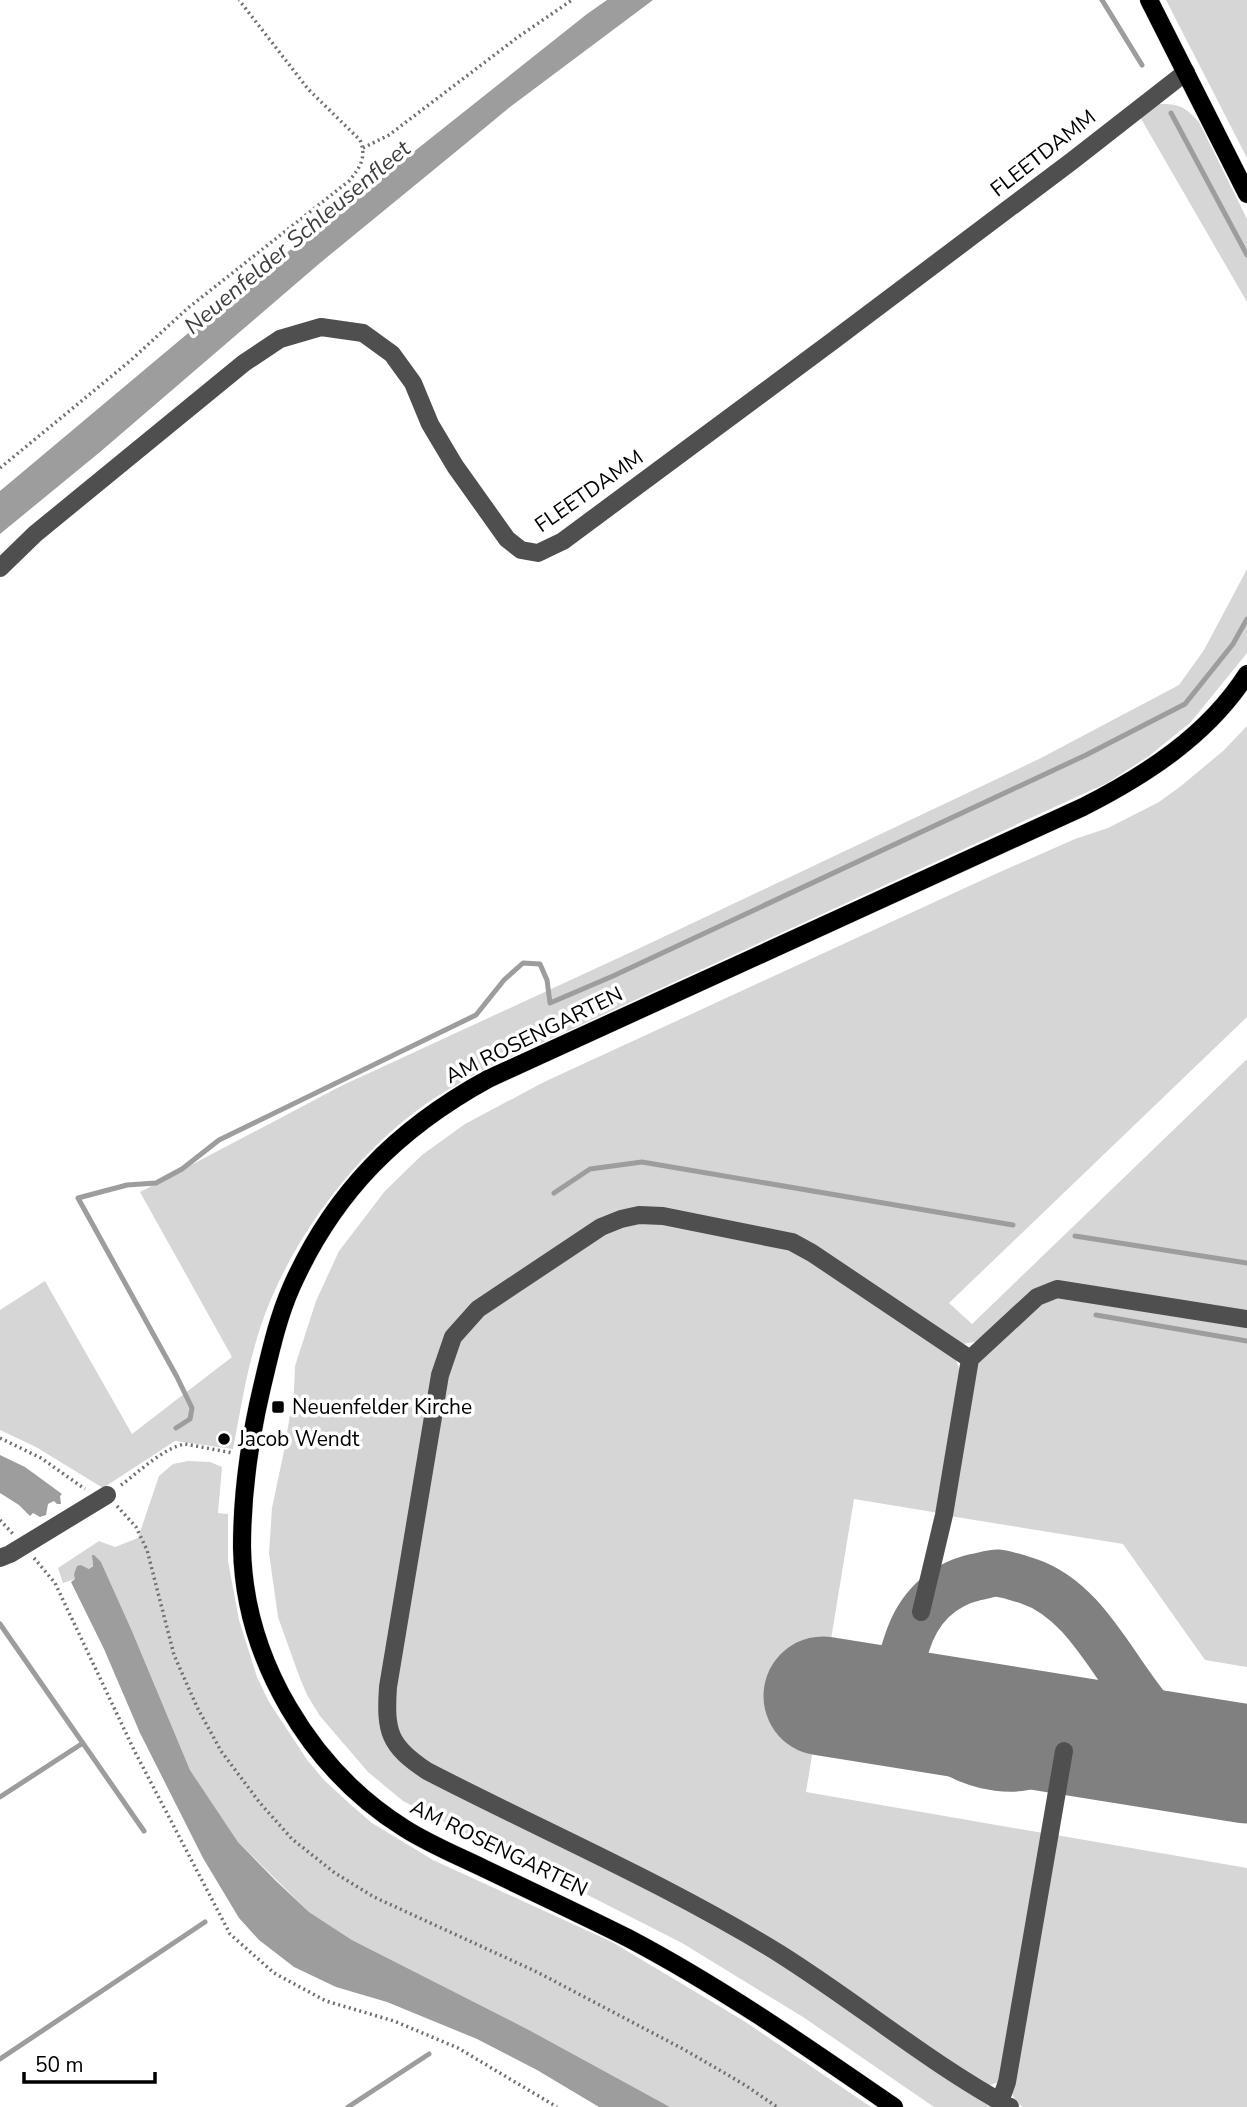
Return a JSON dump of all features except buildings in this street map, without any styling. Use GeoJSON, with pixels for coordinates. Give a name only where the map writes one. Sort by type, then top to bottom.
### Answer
{"type":"FeatureCollection","features":[{"type":"Feature","properties":{"kind":"main road"},"geometry":{"type":"LineString","coordinates":[[1150,0],[1247,194]]}},
{"type":"Feature","properties":{"kind":"main road","name":"AM ROSENGARTEN"},"geometry":{"type":"LineString","coordinates":[[894,2107],[769,2021],[692,1974],[580,1914],[405,1829],[371,1805],[314,1747],[283,1698],[271,1672],[252,1617],[242,1550],[243,1510],[250,1456],[271,1347],[291,1288],[323,1228],[343,1198],[380,1156],[426,1116],[488,1079],[1121,788],[1180,747],[1245,680]]}},
{"type":"Feature","properties":{"kind":"street","name":"FLEETDAMM"},"geometry":{"type":"LineString","coordinates":[[0,568],[35,534],[244,363],[280,339],[321,327],[363,333],[392,354],[413,383],[430,424],[455,466],[507,539],[521,550],[538,553],[563,541],[896,294],[1186,72]]}},
{"type":"Feature","properties":{"kind":"street"},"geometry":{"type":"LineString","coordinates":[[970,1359],[813,1253],[792,1242],[663,1216],[639,1215],[601,1227],[478,1309],[453,1337],[440,1374],[388,1687],[386,1712],[389,1730],[410,1760],[427,1771],[639,1875],[780,1954],[958,2076],[1005,2104],[1064,1751]]}},
{"type":"Feature","properties":{"kind":"street"},"geometry":{"type":"LineString","coordinates":[[920,1612],[944,1515],[970,1359],[1037,1297],[1057,1289],[1247,1319]]}},
{"type":"Feature","properties":{"kind":"street"},"geometry":{"type":"LineString","coordinates":[[0,1558],[28,1550],[102,1497]]}},
{"type":"Feature","properties":{"kind":"path"},"geometry":{"type":"LineString","coordinates":[[0,468],[130,361],[188,308],[349,181],[358,171],[364,157],[360,140],[308,89],[239,0]]}},
{"type":"Feature","properties":{"kind":"path"},"geometry":{"type":"LineString","coordinates":[[363,148],[398,129],[518,37],[572,0]]}},
{"type":"Feature","properties":{"kind":"path"},"geometry":{"type":"LineString","coordinates":[[0,1438],[41,1458],[92,1494],[102,1497],[136,1527],[147,1550],[174,1655],[197,1707],[221,1751],[260,1803],[292,1839],[335,1873],[374,1897],[537,1972],[685,2050],[777,2107]]}},
{"type":"Feature","properties":{"kind":"path"},"geometry":{"type":"LineString","coordinates":[[102,1497],[168,1450],[185,1444],[250,1456]]}},
{"type":"Feature","properties":{"kind":"path"},"geometry":{"type":"LineString","coordinates":[[0,1520],[55,1583],[134,1750],[230,1934],[274,1973],[326,2001],[394,2021],[458,2048],[557,2107]]}},
{"type":"Feature","properties":{"kind":"shaded area"},"geometry":{"type":"Polygon","coordinates":[[[607,0],[653,0],[510,107],[320,263],[0,534],[0,491],[236,293],[607,0]]]}},
{"type":"Feature","properties":{"kind":"shaded area"},"geometry":{"type":"Polygon","coordinates":[[[1166,0],[1247,0],[1247,158],[1166,0]]]}},
{"type":"Feature","properties":{"kind":"shaded area"},"geometry":{"type":"Polygon","coordinates":[[[1158,104],[1181,107],[1199,122],[1247,219],[1247,302],[1140,117],[1158,104]]]}},
{"type":"Feature","properties":{"kind":"shaded area"},"geometry":{"type":"Polygon","coordinates":[[[1247,569],[1247,653],[1191,722],[1149,756],[1107,783],[483,1070],[434,1098],[392,1131],[341,1184],[298,1246],[280,1278],[255,1345],[233,1449],[175,1441],[103,1488],[36,1447],[0,1430],[0,1310],[45,1281],[132,1434],[232,1357],[140,1192],[341,1086],[1039,759],[1179,685],[1204,650],[1247,569]]]}},
{"type":"Feature","properties":{"kind":"shaded area"},"geometry":{"type":"Polygon","coordinates":[[[1247,726],[1247,1017],[949,1303],[972,1324],[1247,1059],[1247,1313],[1063,1282],[980,1341],[963,1344],[950,1338],[821,1251],[642,1208],[469,1309],[431,1390],[390,1747],[706,1920],[812,1984],[996,2107],[934,2107],[803,2017],[682,1943],[403,1801],[368,1772],[320,1716],[307,1695],[278,1617],[269,1553],[272,1508],[294,1391],[295,1366],[316,1301],[339,1251],[385,1191],[422,1155],[465,1124],[544,1082],[991,876],[1075,839],[1108,828],[1159,802],[1181,786],[1223,751],[1247,726]]]}},
{"type":"Feature","properties":{"kind":"shaded area"},"geometry":{"type":"Polygon","coordinates":[[[632,1222],[653,1223],[799,1252],[955,1358],[960,1370],[939,1513],[854,1499],[806,1792],[1043,1833],[1001,2081],[988,2086],[713,1906],[627,1860],[439,1771],[408,1747],[398,1732],[393,1689],[452,1354],[471,1325],[589,1240],[632,1222]]]}},
{"type":"Feature","properties":{"kind":"shaded area"},"geometry":{"type":"Polygon","coordinates":[[[1054,1295],[1247,1325],[1247,1667],[1205,1660],[1123,1544],[950,1516],[978,1363],[1035,1306],[1054,1295]]]}},
{"type":"Feature","properties":{"kind":"shaded area"},"geometry":{"type":"Polygon","coordinates":[[[0,1455],[25,1467],[62,1494],[61,1504],[54,1501],[48,1504],[46,1515],[40,1517],[33,1513],[30,1516],[0,1493],[0,1455]]]}},
{"type":"Feature","properties":{"kind":"shaded area"},"geometry":{"type":"Polygon","coordinates":[[[188,1461],[210,1462],[222,1467],[218,1513],[228,1514],[228,1561],[239,1620],[257,1677],[269,1702],[308,1761],[325,1781],[372,1823],[433,1860],[612,1942],[744,2021],[871,2107],[670,2107],[529,2030],[352,1940],[309,1912],[238,1842],[190,1770],[101,1562],[92,1560],[93,1565],[89,1569],[81,1565],[75,1579],[63,1583],[58,1568],[99,1541],[115,1547],[138,1538],[159,1476],[173,1464],[188,1461]]]}},
{"type":"Feature","properties":{"kind":"shaded area"},"geometry":{"type":"Polygon","coordinates":[[[92,1555],[101,1562],[190,1770],[238,1842],[275,1880],[309,1912],[352,1940],[529,2030],[670,2107],[599,2107],[537,2070],[477,2039],[387,2002],[336,1987],[294,1967],[259,1940],[239,1918],[203,1858],[140,1733],[104,1649],[71,1582],[75,1579],[77,1566],[89,1569],[93,1566],[92,1555]]]}},
{"type":"Feature","properties":{"kind":"shaded area"},"geometry":{"type":"Polygon","coordinates":[[[1056,1835],[1247,1868],[1247,2107],[1023,2107],[1016,2101],[1012,2086],[1056,1835]]]}},
{"type":"Feature","properties":{"kind":"waterway"},"geometry":{"type":"LineString","coordinates":[[1102,0],[1142,65]]}},
{"type":"Feature","properties":{"kind":"waterway"},"geometry":{"type":"LineString","coordinates":[[1171,113],[1247,255]]}},
{"type":"Feature","properties":{"kind":"waterway"},"geometry":{"type":"LineString","coordinates":[[176,1428],[190,1419],[192,1408],[78,1198],[127,1185],[156,1183],[182,1169],[219,1140],[476,1015],[504,980],[523,963],[540,964],[547,980],[550,1003],[1086,755],[1185,704],[1233,644],[1247,619]]}},
{"type":"Feature","properties":{"kind":"waterway"},"geometry":{"type":"LineString","coordinates":[[554,1193],[590,1169],[642,1162],[1013,1225]]}},
{"type":"Feature","properties":{"kind":"waterway"},"geometry":{"type":"LineString","coordinates":[[1075,1236],[1247,1263]]}},
{"type":"Feature","properties":{"kind":"waterway"},"geometry":{"type":"LineString","coordinates":[[1096,1315],[1247,1341]]}},
{"type":"Feature","properties":{"kind":"waterway"},"geometry":{"type":"LineString","coordinates":[[0,1624],[144,1831]]}},
{"type":"Feature","properties":{"kind":"waterway"},"geometry":{"type":"LineString","coordinates":[[0,1797],[83,1743]]}},
{"type":"Feature","properties":{"kind":"waterway"},"geometry":{"type":"LineString","coordinates":[[0,2059],[205,1922]]}},
{"type":"Feature","properties":{"kind":"waterway"},"geometry":{"type":"LineString","coordinates":[[348,2107],[429,2054]]}},
{"type":"Feature","properties":{"kind":"taxiway"},"geometry":{"type":"LineString","coordinates":[[1206,1757],[1098,1746],[1076,1748],[1018,1768],[984,1765],[972,1761],[944,1746],[932,1735],[913,1709],[903,1679],[902,1663],[912,1630],[932,1600],[963,1581],[997,1573],[1028,1581],[1054,1594],[1076,1612],[1149,1711],[1170,1732],[1196,1751],[1217,1759]]}},
{"type":"Feature","properties":{"kind":"runway"},"geometry":{"type":"LineString","coordinates":[[823,1696],[1247,1764]]}},
{"type":"Feature","properties":{"kind":"place","name":"Neuenfelder Kirche"},"geometry":{"type":"Point","coordinates":[278,1407]}},
{"type":"Feature","properties":{"kind":"place","name":"Jacob Wendt"},"geometry":{"type":"Point","coordinates":[224,1439]}},
{"type":"Feature","properties":{"kind":"water label","name":"Neuenfelder Schleusenfleet"},"geometry":{"type":"Point","coordinates":[297,237]}}]}
